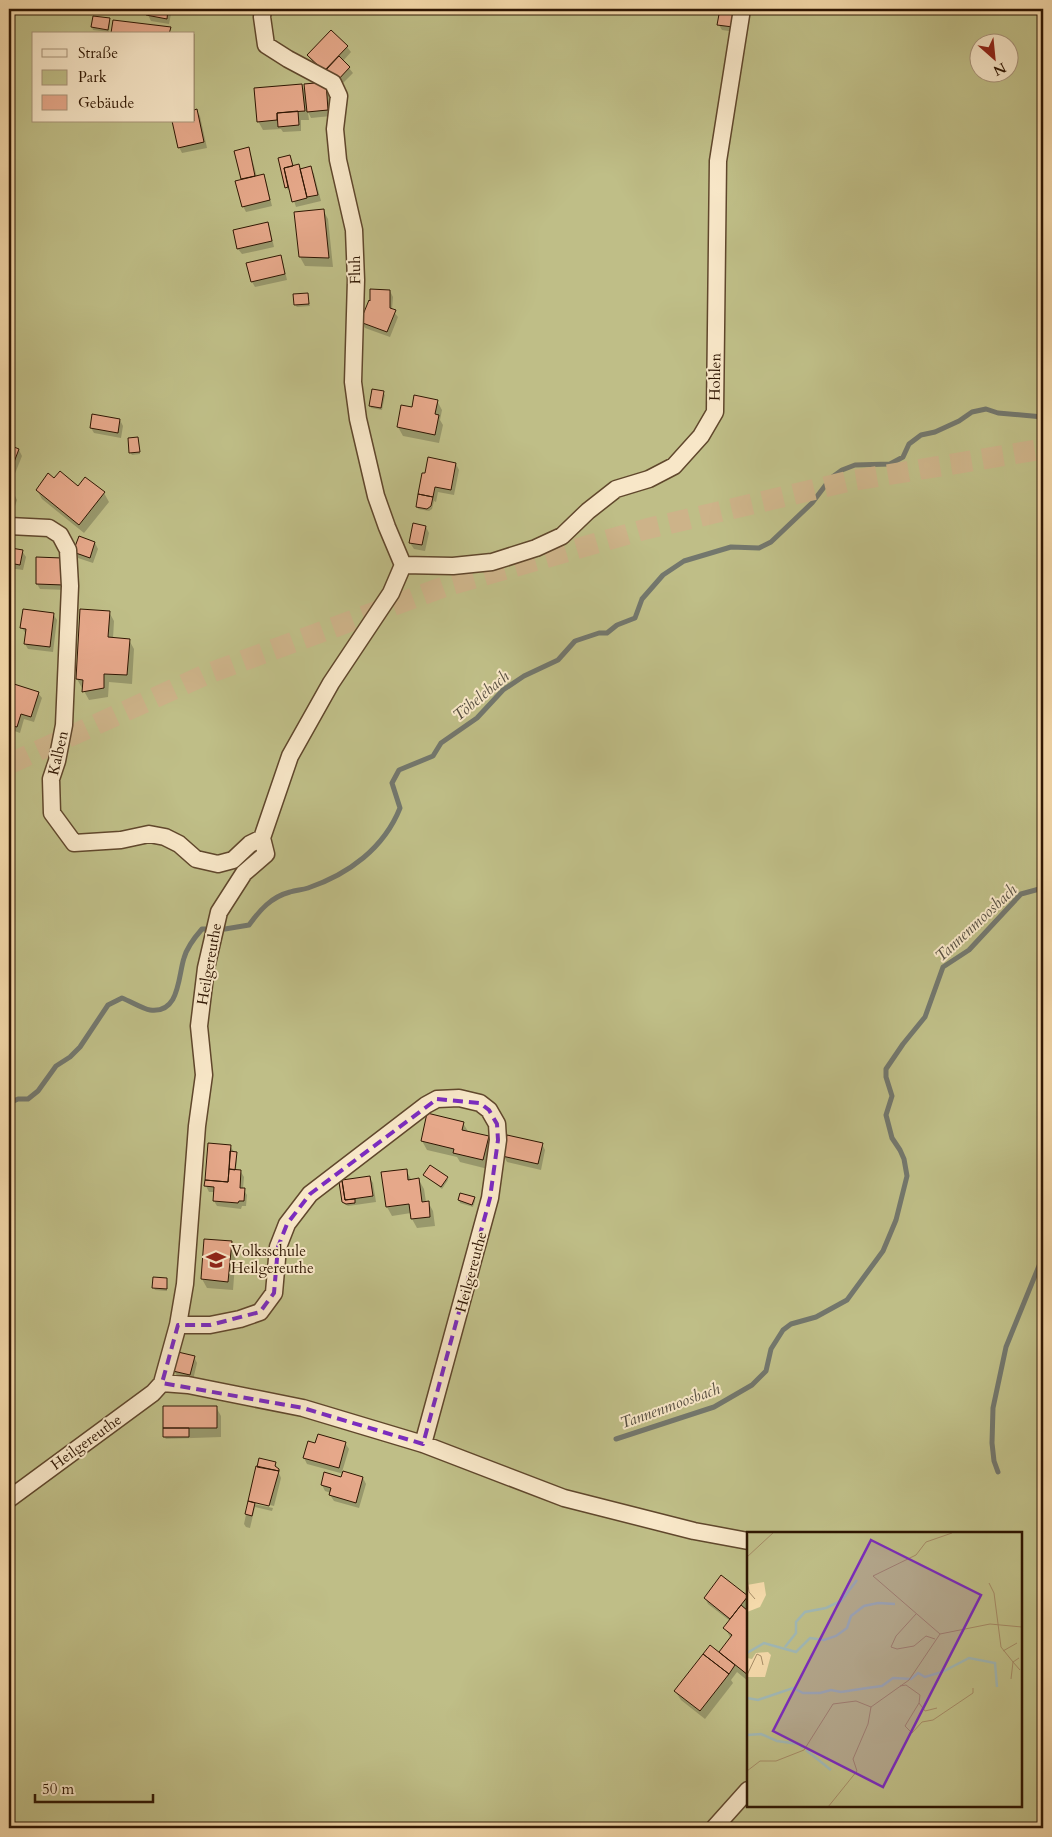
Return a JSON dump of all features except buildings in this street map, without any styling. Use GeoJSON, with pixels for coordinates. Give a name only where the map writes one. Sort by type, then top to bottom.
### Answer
{"type":"FeatureCollection","features":[{"type":"Feature","properties":{"kind":"street","name":"Fluh"},"geometry":{"type":"LineString","coordinates":[[263,9],[262,17],[266,45],[333,83],[339,96],[336,129],[338,160],[354,230],[356,280],[353,382],[358,419],[376,496],[404,565]]}},
{"type":"Feature","properties":{"kind":"street","name":"Hohlen"},"geometry":{"type":"LineString","coordinates":[[404,565],[453,566],[492,562],[536,548],[562,536],[588,511],[616,489],[649,479],[674,466],[701,436],[714,412],[718,161],[742,9]]}},
{"type":"Feature","properties":{"kind":"street","name":"Kalben"},"geometry":{"type":"LineString","coordinates":[[9,526],[49,528],[60,535],[68,550],[70,586],[64,724],[58,761],[51,779],[52,813],[74,844],[120,840],[149,834],[165,837],[179,844],[196,859],[218,864],[232,860],[250,844],[262,838]]}},
{"type":"Feature","properties":{"kind":"street","name":"Heilgereuthe"},"geometry":{"type":"LineString","coordinates":[[9,1499],[153,1393],[162,1383],[178,1325],[185,1284],[197,1126],[204,1075],[199,1026],[206,968],[218,912],[244,873],[266,854],[262,838],[290,756],[331,683],[391,593],[404,565]]}},
{"type":"Feature","properties":{"kind":"street","name":"Heilgereuthe"},"geometry":{"type":"LineString","coordinates":[[178,1325],[210,1325],[240,1319],[260,1312],[274,1293],[278,1247],[287,1224],[310,1194],[426,1105],[437,1099],[459,1098],[480,1103],[489,1110],[497,1124],[498,1140],[490,1198],[423,1444]]}},
{"type":"Feature","properties":{"kind":"street"},"geometry":{"type":"LineString","coordinates":[[162,1383],[188,1385],[303,1408],[423,1444],[564,1498],[694,1532],[747,1541]]}},
{"type":"Feature","properties":{"kind":"street"},"geometry":{"type":"LineString","coordinates":[[714,1828],[747,1791]]}},
{"type":"Feature","properties":{"kind":"highlighted area"},"geometry":{"type":"Polygon","coordinates":[[[437,1099],[480,1103],[489,1110],[497,1124],[498,1140],[490,1198],[423,1444],[303,1408],[162,1383],[178,1325],[210,1325],[260,1312],[274,1293],[278,1247],[287,1224],[310,1194],[437,1099]]]}},
{"type":"Feature","properties":{"kind":"green space"},"geometry":{"type":"Polygon","coordinates":[[[9,9],[1043,9],[1043,1828],[9,1828],[9,9]]]}},
{"type":"Feature","properties":{"kind":"waterway","name":"Töbelebach"},"geometry":{"type":"LineString","coordinates":[[9,1103],[18,1099],[28,1099],[38,1091],[56,1066],[70,1057],[80,1047],[108,1005],[122,998],[150,1010],[160,1010],[167,1006],[176,992],[187,950],[202,929],[225,929],[249,925],[262,909],[277,897],[323,882],[351,867],[363,858],[385,835],[400,808],[392,783],[399,770],[433,756],[441,743],[477,718],[503,690],[524,676],[558,660],[575,641],[599,633],[607,633],[617,625],[635,618],[642,599],[663,575],[684,561],[731,547],[759,548],[771,542],[812,503],[831,478],[842,470],[855,465],[890,464],[903,457],[909,444],[921,435],[935,432],[959,421],[972,412],[986,409],[998,413],[1043,417]]}},
{"type":"Feature","properties":{"kind":"waterway","name":"Tannenmoosbach"},"geometry":{"type":"LineString","coordinates":[[616,1439],[714,1407],[752,1385],[766,1371],[771,1349],[783,1330],[791,1324],[816,1317],[847,1300],[883,1251],[896,1220],[907,1176],[904,1159],[892,1138],[886,1115],[892,1096],[886,1077],[886,1069],[925,1017],[943,967],[969,950],[1021,894],[1043,888]]}},
{"type":"Feature","properties":{"kind":"waterway"},"geometry":{"type":"LineString","coordinates":[[998,1472],[994,1461],[992,1443],[993,1408],[1006,1347],[1043,1256]]}},
{"type":"Feature","properties":{"kind":"tunnel"},"geometry":{"type":"LineString","coordinates":[[9,764],[207,674],[446,586],[646,529],[850,481],[1043,449]]}},
{"type":"Feature","properties":{"kind":"place","name":"Volksschule Heilgereuthe"},"geometry":{"type":"Point","coordinates":[216,1260]}}]}
